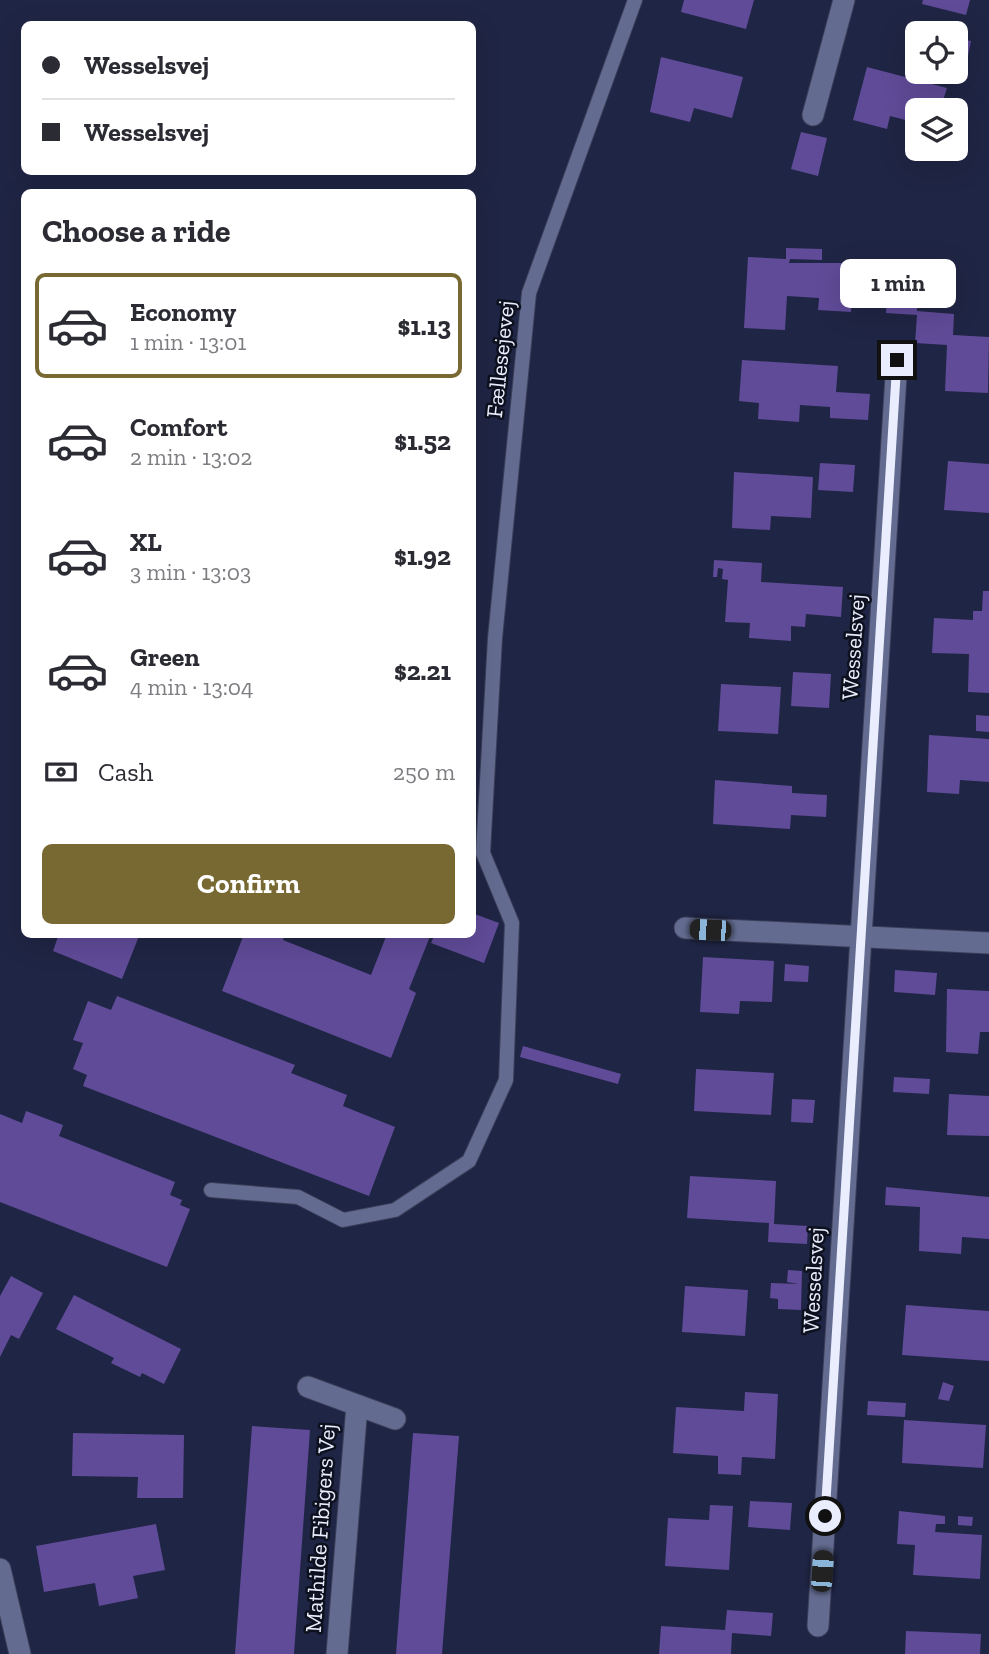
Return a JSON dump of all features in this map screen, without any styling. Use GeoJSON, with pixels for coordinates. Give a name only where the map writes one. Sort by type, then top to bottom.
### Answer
{"type":"FeatureCollection","features":[{"type":"Feature","properties":{"kind":"street"},"geometry":{"type":"LineString","coordinates":[[813,115],[844,0]]}},
{"type":"Feature","properties":{"kind":"street","name":"Wesselsvej"},"geometry":{"type":"LineString","coordinates":[[818,1626],[897,360]]}},
{"type":"Feature","properties":{"kind":"street"},"geometry":{"type":"LineString","coordinates":[[684,928],[989,943]]}},
{"type":"Feature","properties":{"kind":"street","name":"Mathilde Fibigers Vej"},"geometry":{"type":"LineString","coordinates":[[308,1387],[395,1419]]}},
{"type":"Feature","properties":{"kind":"street","name":"Mathilde Fibigers Vej"},"geometry":{"type":"LineString","coordinates":[[338,1654],[356,1405]]}},
{"type":"Feature","properties":{"kind":"street"},"geometry":{"type":"LineString","coordinates":[[0,1569],[20,1654]]}},
{"type":"Feature","properties":{"kind":"lane","name":"Fællesejevej"},"geometry":{"type":"LineString","coordinates":[[211,1190],[298,1197],[343,1220],[396,1210],[469,1161],[506,1080],[512,923],[484,853],[495,638],[529,293],[635,0]]}},
{"type":"Feature","properties":{"kind":"building"},"geometry":{"type":"Polygon","coordinates":[[[684,0],[754,0],[746,29],[681,12],[684,0]]]}},
{"type":"Feature","properties":{"kind":"building"},"geometry":{"type":"Polygon","coordinates":[[[923,0],[970,0],[966,15],[922,4],[923,0]]]}},
{"type":"Feature","properties":{"kind":"building"},"geometry":{"type":"Polygon","coordinates":[[[661,57],[743,77],[732,118],[694,108],[690,122],[650,112],[661,57]]]}},
{"type":"Feature","properties":{"kind":"building"},"geometry":{"type":"Polygon","coordinates":[[[867,67],[905,77],[905,84],[932,84],[947,88],[944,98],[905,98],[905,120],[890,116],[887,129],[853,120],[867,67]]]}},
{"type":"Feature","properties":{"kind":"building"},"geometry":{"type":"Polygon","coordinates":[[[801,132],[827,138],[818,176],[791,169],[801,132]]]}},
{"type":"Feature","properties":{"kind":"building"},"geometry":{"type":"Polygon","coordinates":[[[786,248],[822,249],[822,260],[790,259],[789,263],[854,263],[851,312],[818,310],[819,298],[787,296],[785,330],[744,328],[748,257],[786,259],[786,248]]]}},
{"type":"Feature","properties":{"kind":"building"},"geometry":{"type":"Polygon","coordinates":[[[888,277],[918,279],[917,311],[954,314],[953,335],[989,337],[988,393],[945,391],[947,345],[915,343],[917,315],[886,313],[888,277]]]}},
{"type":"Feature","properties":{"kind":"building"},"geometry":{"type":"Polygon","coordinates":[[[742,360],[838,366],[836,392],[870,394],[868,420],[830,418],[830,407],[800,405],[799,422],[758,419],[759,403],[739,401],[742,360]]]}},
{"type":"Feature","properties":{"kind":"building"},"geometry":{"type":"Polygon","coordinates":[[[948,461],[989,464],[989,513],[944,510],[948,461]]]}},
{"type":"Feature","properties":{"kind":"building"},"geometry":{"type":"Polygon","coordinates":[[[820,463],[855,465],[853,492],[818,490],[820,463]]]}},
{"type":"Feature","properties":{"kind":"building"},"geometry":{"type":"Polygon","coordinates":[[[734,472],[813,477],[811,518],[771,516],[770,530],[732,528],[734,472]]]}},
{"type":"Feature","properties":{"kind":"building"},"geometry":{"type":"Polygon","coordinates":[[[714,560],[762,563],[761,582],[843,587],[841,617],[806,614],[805,627],[791,626],[791,641],[749,638],[750,623],[725,622],[728,580],[722,579],[723,569],[718,568],[717,577],[713,577],[714,560]]]}},
{"type":"Feature","properties":{"kind":"building"},"geometry":{"type":"Polygon","coordinates":[[[983,591],[989,591],[989,693],[968,692],[969,654],[932,653],[934,618],[973,620],[973,611],[982,611],[983,591]]]}},
{"type":"Feature","properties":{"kind":"building"},"geometry":{"type":"Polygon","coordinates":[[[793,672],[831,674],[829,708],[791,706],[793,672]]]}},
{"type":"Feature","properties":{"kind":"building"},"geometry":{"type":"Polygon","coordinates":[[[721,684],[781,687],[778,734],[718,731],[721,684]]]}},
{"type":"Feature","properties":{"kind":"building"},"geometry":{"type":"Polygon","coordinates":[[[976,715],[989,716],[989,732],[976,731],[976,715]]]}},
{"type":"Feature","properties":{"kind":"building"},"geometry":{"type":"Polygon","coordinates":[[[929,735],[989,739],[989,782],[960,780],[959,794],[927,792],[929,735]]]}},
{"type":"Feature","properties":{"kind":"building"},"geometry":{"type":"Polygon","coordinates":[[[715,780],[792,786],[792,793],[827,795],[826,817],[791,815],[790,829],[713,824],[715,780]]]}},
{"type":"Feature","properties":{"kind":"building"},"geometry":{"type":"Polygon","coordinates":[[[476,914],[499,923],[484,963],[431,943],[433,938],[476,938],[476,914]]]}},
{"type":"Feature","properties":{"kind":"building"},"geometry":{"type":"Polygon","coordinates":[[[58,938],[138,938],[122,979],[53,951],[58,938]]]}},
{"type":"Feature","properties":{"kind":"building"},"geometry":{"type":"Polygon","coordinates":[[[242,938],[284,938],[283,940],[371,975],[385,938],[429,938],[409,989],[416,993],[391,1058],[222,991],[242,938]]]}},
{"type":"Feature","properties":{"kind":"building"},"geometry":{"type":"Polygon","coordinates":[[[703,957],[774,961],[772,1002],[740,1001],[739,1014],[700,1012],[703,957]]]}},
{"type":"Feature","properties":{"kind":"building"},"geometry":{"type":"Polygon","coordinates":[[[785,964],[809,966],[808,982],[784,981],[785,964]]]}},
{"type":"Feature","properties":{"kind":"building"},"geometry":{"type":"Polygon","coordinates":[[[895,970],[937,973],[935,995],[894,992],[895,970]]]}},
{"type":"Feature","properties":{"kind":"building"},"geometry":{"type":"Polygon","coordinates":[[[947,989],[989,991],[989,1032],[980,1032],[978,1054],[946,1052],[947,989]]]}},
{"type":"Feature","properties":{"kind":"building"},"geometry":{"type":"Polygon","coordinates":[[[117,996],[295,1065],[291,1073],[347,1095],[343,1106],[395,1127],[369,1196],[83,1086],[87,1075],[73,1069],[83,1043],[73,1040],[88,1001],[111,1010],[117,996]]]}},
{"type":"Feature","properties":{"kind":"building"},"geometry":{"type":"Polygon","coordinates":[[[523,1046],[621,1074],[618,1084],[520,1057],[523,1046]]]}},
{"type":"Feature","properties":{"kind":"building"},"geometry":{"type":"Polygon","coordinates":[[[696,1069],[774,1073],[771,1115],[694,1111],[696,1069]]]}},
{"type":"Feature","properties":{"kind":"building"},"geometry":{"type":"Polygon","coordinates":[[[894,1077],[930,1079],[929,1094],[893,1092],[894,1077]]]}},
{"type":"Feature","properties":{"kind":"building"},"geometry":{"type":"Polygon","coordinates":[[[949,1094],[989,1096],[989,1136],[947,1135],[949,1094]]]}},
{"type":"Feature","properties":{"kind":"building"},"geometry":{"type":"Polygon","coordinates":[[[792,1099],[815,1100],[813,1123],[791,1122],[792,1099]]]}},
{"type":"Feature","properties":{"kind":"building"},"geometry":{"type":"Polygon","coordinates":[[[26,1111],[63,1125],[59,1136],[175,1182],[170,1195],[182,1200],[180,1205],[190,1209],[167,1267],[0,1202],[0,1114],[22,1123],[26,1111]]]}},
{"type":"Feature","properties":{"kind":"building"},"geometry":{"type":"Polygon","coordinates":[[[690,1176],[776,1181],[774,1224],[808,1226],[807,1244],[768,1242],[769,1223],[687,1218],[690,1176]]]}},
{"type":"Feature","properties":{"kind":"building"},"geometry":{"type":"Polygon","coordinates":[[[886,1187],[989,1197],[989,1239],[962,1237],[961,1254],[919,1251],[920,1207],[885,1205],[886,1187]]]}},
{"type":"Feature","properties":{"kind":"building"},"geometry":{"type":"Polygon","coordinates":[[[788,1270],[802,1271],[801,1310],[778,1309],[778,1299],[770,1298],[771,1283],[798,1284],[787,1282],[788,1270]]]}},
{"type":"Feature","properties":{"kind":"building"},"geometry":{"type":"Polygon","coordinates":[[[11,1276],[43,1293],[19,1339],[11,1335],[0,1357],[0,1296],[11,1276]]]}},
{"type":"Feature","properties":{"kind":"building"},"geometry":{"type":"Polygon","coordinates":[[[685,1286],[748,1290],[745,1336],[682,1332],[685,1286]]]}},
{"type":"Feature","properties":{"kind":"building"},"geometry":{"type":"Polygon","coordinates":[[[74,1295],[181,1349],[164,1384],[142,1373],[140,1377],[111,1363],[114,1358],[56,1329],[74,1295]]]}},
{"type":"Feature","properties":{"kind":"building"},"geometry":{"type":"Polygon","coordinates":[[[906,1305],[989,1311],[989,1361],[902,1355],[906,1305]]]}},
{"type":"Feature","properties":{"kind":"building"},"geometry":{"type":"Polygon","coordinates":[[[943,1382],[954,1386],[949,1401],[938,1399],[943,1382]]]}},
{"type":"Feature","properties":{"kind":"building"},"geometry":{"type":"Polygon","coordinates":[[[745,1392],[778,1394],[775,1459],[742,1457],[741,1475],[718,1474],[718,1456],[673,1453],[676,1407],[744,1411],[745,1392]]]}},
{"type":"Feature","properties":{"kind":"building"},"geometry":{"type":"Polygon","coordinates":[[[868,1401],[906,1403],[905,1417],[867,1415],[868,1401]]]}},
{"type":"Feature","properties":{"kind":"building"},"geometry":{"type":"Polygon","coordinates":[[[904,1420],[986,1425],[983,1468],[902,1463],[904,1420]]]}},
{"type":"Feature","properties":{"kind":"building"},"geometry":{"type":"Polygon","coordinates":[[[252,1426],[310,1430],[294,1654],[235,1654],[252,1426]]]}},
{"type":"Feature","properties":{"kind":"building"},"geometry":{"type":"Polygon","coordinates":[[[73,1433],[184,1435],[183,1498],[137,1498],[138,1477],[72,1476],[73,1433]]]}},
{"type":"Feature","properties":{"kind":"building"},"geometry":{"type":"Polygon","coordinates":[[[413,1433],[459,1436],[442,1654],[396,1654],[413,1433]]]}},
{"type":"Feature","properties":{"kind":"building"},"geometry":{"type":"Polygon","coordinates":[[[750,1501],[792,1503],[790,1530],[748,1527],[750,1501]]]}},
{"type":"Feature","properties":{"kind":"building"},"geometry":{"type":"Polygon","coordinates":[[[710,1505],[733,1506],[729,1570],[665,1566],[668,1518],[709,1520],[710,1505]]]}},
{"type":"Feature","properties":{"kind":"building"},"geometry":{"type":"Polygon","coordinates":[[[899,1511],[945,1516],[945,1524],[936,1524],[935,1532],[982,1535],[980,1579],[913,1575],[915,1545],[897,1544],[899,1511]]]}},
{"type":"Feature","properties":{"kind":"building"},"geometry":{"type":"Polygon","coordinates":[[[958,1516],[973,1517],[972,1526],[958,1525],[958,1516]]]}},
{"type":"Feature","properties":{"kind":"building"},"geometry":{"type":"Polygon","coordinates":[[[156,1524],[165,1570],[133,1576],[138,1598],[99,1606],[95,1583],[44,1592],[36,1546],[156,1524]]]}},
{"type":"Feature","properties":{"kind":"building"},"geometry":{"type":"Polygon","coordinates":[[[727,1610],[773,1613],[771,1636],[732,1633],[731,1654],[659,1654],[661,1626],[725,1630],[727,1610]]]}},
{"type":"Feature","properties":{"kind":"building"},"geometry":{"type":"Polygon","coordinates":[[[906,1631],[981,1634],[980,1654],[905,1654],[906,1631]]]}},
{"type":"Feature","properties":{"kind":"route"},"geometry":{"type":"LineString","coordinates":[[825,1516],[897,360]]}}]}
